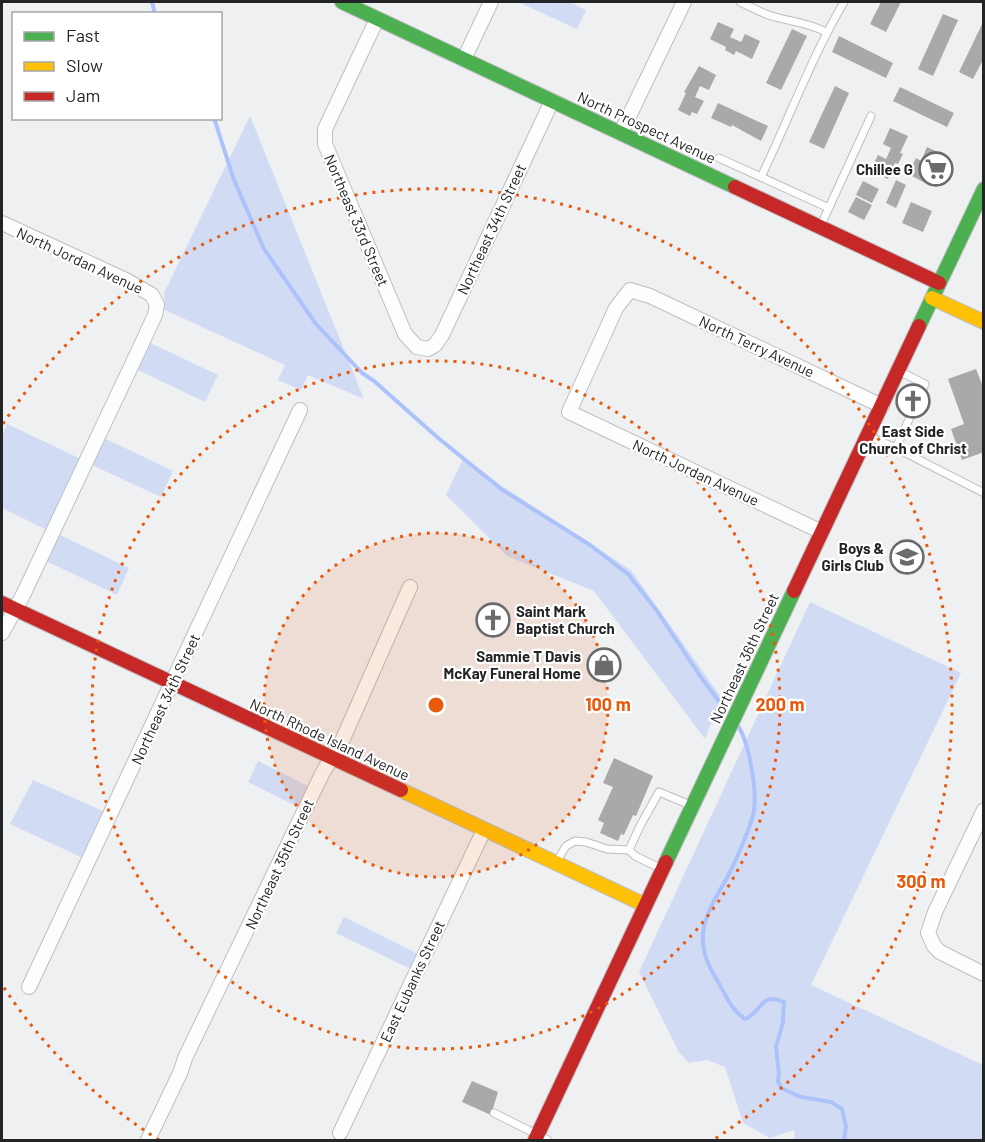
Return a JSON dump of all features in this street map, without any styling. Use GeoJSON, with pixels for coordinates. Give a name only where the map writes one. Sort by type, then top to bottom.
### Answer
{"type":"FeatureCollection","features":[{"type":"Feature","properties":{"kind":"street","name":"North Prospect Avenue"},"geometry":{"type":"LineString","coordinates":[[342,2],[939,283]]}},
{"type":"Feature","properties":{"kind":"street"},"geometry":{"type":"LineString","coordinates":[[464,59],[491,2]]}},
{"type":"Feature","properties":{"kind":"street"},"geometry":{"type":"LineString","coordinates":[[621,133],[684,2]]}},
{"type":"Feature","properties":{"kind":"street","name":"Northeast 33rd Street"},"geometry":{"type":"LineString","coordinates":[[377,18],[325,129],[325,144],[405,334],[412,343],[423,349]]}},
{"type":"Feature","properties":{"kind":"street","name":"Northeast 34th Street"},"geometry":{"type":"LineString","coordinates":[[423,349],[435,345],[442,335],[552,101]]}},
{"type":"Feature","properties":{"kind":"street","name":"Northeast 36th Street"},"geometry":{"type":"LineString","coordinates":[[540,1139],[645,905],[984,189]]}},
{"type":"Feature","properties":{"kind":"street","name":"North Jordan Avenue"},"geometry":{"type":"LineString","coordinates":[[3,228],[126,280],[152,295],[156,301],[155,315],[15,609]]}},
{"type":"Feature","properties":{"kind":"street","name":"North Terry Avenue"},"geometry":{"type":"LineString","coordinates":[[569,412],[616,308],[630,290],[650,296],[882,406]]}},
{"type":"Feature","properties":{"kind":"street"},"geometry":{"type":"LineString","coordinates":[[932,298],[984,322]]}},
{"type":"Feature","properties":{"kind":"street","name":"Northeast 34th Street"},"geometry":{"type":"LineString","coordinates":[[29,987],[300,410]]}},
{"type":"Feature","properties":{"kind":"street","name":"North Jordan Avenue"},"geometry":{"type":"LineString","coordinates":[[569,412],[822,532]]}},
{"type":"Feature","properties":{"kind":"street","name":"Northeast 35th Street"},"geometry":{"type":"LineString","coordinates":[[148,1140],[286,847],[342,741],[410,587]]}},
{"type":"Feature","properties":{"kind":"street","name":"North Rhode Island Avenue"},"geometry":{"type":"LineString","coordinates":[[2,603],[645,905]]}},
{"type":"Feature","properties":{"kind":"street"},"geometry":{"type":"LineString","coordinates":[[2,633],[15,609]]}},
{"type":"Feature","properties":{"kind":"street"},"geometry":{"type":"LineString","coordinates":[[984,810],[932,918],[928,933],[930,940],[940,952],[984,974]]}},
{"type":"Feature","properties":{"kind":"street","name":"East Eubanks Street"},"geometry":{"type":"LineString","coordinates":[[340,1133],[484,830]]}},
{"type":"Feature","properties":{"kind":"lane"},"geometry":{"type":"LineString","coordinates":[[740,2],[764,14],[803,22],[826,32]]}},
{"type":"Feature","properties":{"kind":"lane"},"geometry":{"type":"LineString","coordinates":[[761,177],[784,129],[803,80],[826,32],[844,2]]}},
{"type":"Feature","properties":{"kind":"lane"},"geometry":{"type":"LineString","coordinates":[[820,227],[871,116]]}},
{"type":"Feature","properties":{"kind":"lane"},"geometry":{"type":"LineString","coordinates":[[718,158],[829,208]]}},
{"type":"Feature","properties":{"kind":"lane"},"geometry":{"type":"LineString","coordinates":[[896,448],[925,384],[898,370]]}},
{"type":"Feature","properties":{"kind":"lane"},"geometry":{"type":"LineString","coordinates":[[868,436],[984,493]]}},
{"type":"Feature","properties":{"kind":"lane"},"geometry":{"type":"LineString","coordinates":[[629,850],[659,792],[692,806]]}},
{"type":"Feature","properties":{"kind":"lane"},"geometry":{"type":"LineString","coordinates":[[556,863],[564,848],[575,841],[607,849],[629,850],[635,856],[663,869]]}},
{"type":"Feature","properties":{"kind":"lane"},"geometry":{"type":"LineString","coordinates":[[494,1113],[540,1139]]}},
{"type":"Feature","properties":{"kind":"shaded area"},"geometry":{"type":"Polygon","coordinates":[[[518,2],[569,2],[586,10],[577,29],[518,2]]]}},
{"type":"Feature","properties":{"kind":"shaded area"},"geometry":{"type":"Polygon","coordinates":[[[250,116],[364,399],[308,375],[301,390],[278,380],[285,365],[165,310],[164,293],[250,116]]]}},
{"type":"Feature","properties":{"kind":"shaded area"},"geometry":{"type":"Polygon","coordinates":[[[146,341],[218,375],[205,402],[134,368],[146,341]]]}},
{"type":"Feature","properties":{"kind":"shaded area"},"geometry":{"type":"Polygon","coordinates":[[[7,424],[81,459],[47,530],[2,508],[2,436],[7,424]]]}},
{"type":"Feature","properties":{"kind":"shaded area"},"geometry":{"type":"Polygon","coordinates":[[[104,438],[173,471],[161,497],[92,465],[104,438]]]}},
{"type":"Feature","properties":{"kind":"shaded area"},"geometry":{"type":"Polygon","coordinates":[[[464,457],[502,486],[631,570],[721,697],[705,739],[594,591],[507,556],[446,495],[464,457]]]}},
{"type":"Feature","properties":{"kind":"shaded area"},"geometry":{"type":"Polygon","coordinates":[[[58,534],[129,568],[117,595],[46,561],[58,534]]]}},
{"type":"Feature","properties":{"kind":"shaded area"},"geometry":{"type":"Polygon","coordinates":[[[810,602],[961,673],[811,985],[983,1065],[983,1140],[795,1140],[794,1130],[770,1138],[743,1123],[725,1067],[707,1060],[689,1063],[679,1052],[639,972],[810,602]]]}},
{"type":"Feature","properties":{"kind":"shaded area"},"geometry":{"type":"Polygon","coordinates":[[[258,761],[310,787],[300,808],[248,782],[258,761]]]}},
{"type":"Feature","properties":{"kind":"shaded area"},"geometry":{"type":"Polygon","coordinates":[[[33,780],[105,812],[83,858],[10,824],[33,780]]]}},
{"type":"Feature","properties":{"kind":"shaded area"},"geometry":{"type":"Polygon","coordinates":[[[344,917],[418,954],[411,969],[336,933],[344,917]]]}},
{"type":"Feature","properties":{"kind":"building"},"geometry":{"type":"Polygon","coordinates":[[[881,2],[901,2],[886,32],[870,24],[881,2]]]}},
{"type":"Feature","properties":{"kind":"building"},"geometry":{"type":"Polygon","coordinates":[[[943,14],[958,20],[933,76],[918,69],[943,14]]]}},
{"type":"Feature","properties":{"kind":"building"},"geometry":{"type":"Polygon","coordinates":[[[984,20],[984,58],[973,79],[959,72],[984,20]]]}},
{"type":"Feature","properties":{"kind":"building"},"geometry":{"type":"Polygon","coordinates":[[[718,22],[734,29],[730,37],[741,42],[745,34],[760,41],[752,59],[736,51],[734,55],[725,50],[726,47],[710,39],[718,22]]]}},
{"type":"Feature","properties":{"kind":"building"},"geometry":{"type":"Polygon","coordinates":[[[792,29],[807,36],[781,90],[766,83],[792,29]]]}},
{"type":"Feature","properties":{"kind":"building"},"geometry":{"type":"Polygon","coordinates":[[[839,36],[893,63],[886,78],[832,52],[839,36]]]}},
{"type":"Feature","properties":{"kind":"building"},"geometry":{"type":"Polygon","coordinates":[[[699,66],[716,75],[709,90],[700,86],[695,97],[704,101],[697,114],[692,112],[690,116],[678,110],[686,93],[684,92],[699,66]]]}},
{"type":"Feature","properties":{"kind":"building"},"geometry":{"type":"Polygon","coordinates":[[[835,86],[849,93],[824,149],[809,142],[835,86]]]}},
{"type":"Feature","properties":{"kind":"building"},"geometry":{"type":"Polygon","coordinates":[[[900,87],[954,113],[947,127],[893,101],[900,87]]]}},
{"type":"Feature","properties":{"kind":"building"},"geometry":{"type":"Polygon","coordinates":[[[718,103],[768,126],[761,141],[732,125],[731,127],[711,118],[718,103]]]}},
{"type":"Feature","properties":{"kind":"building"},"geometry":{"type":"Polygon","coordinates":[[[890,128],[908,136],[900,153],[903,154],[898,164],[895,163],[888,179],[870,171],[878,155],[886,159],[891,148],[883,144],[890,128]]]}},
{"type":"Feature","properties":{"kind":"building"},"geometry":{"type":"Polygon","coordinates":[[[927,147],[946,156],[931,186],[908,174],[916,158],[921,161],[927,147]]]}},
{"type":"Feature","properties":{"kind":"building"},"geometry":{"type":"Polygon","coordinates":[[[896,180],[906,185],[896,208],[886,203],[896,180]]]}},
{"type":"Feature","properties":{"kind":"building"},"geometry":{"type":"Polygon","coordinates":[[[863,181],[879,189],[872,203],[856,195],[863,181]]]}},
{"type":"Feature","properties":{"kind":"building"},"geometry":{"type":"Polygon","coordinates":[[[856,197],[872,205],[864,220],[848,212],[856,197]]]}},
{"type":"Feature","properties":{"kind":"building"},"geometry":{"type":"Polygon","coordinates":[[[911,202],[932,211],[923,232],[902,223],[911,202]]]}},
{"type":"Feature","properties":{"kind":"building"},"geometry":{"type":"Polygon","coordinates":[[[976,369],[984,389],[984,452],[962,460],[951,429],[964,424],[948,379],[976,369]]]}},
{"type":"Feature","properties":{"kind":"building"},"geometry":{"type":"Polygon","coordinates":[[[614,758],[653,776],[636,816],[633,815],[624,835],[621,834],[618,841],[600,833],[604,823],[598,820],[613,787],[603,783],[614,758]]]}},
{"type":"Feature","properties":{"kind":"building"},"geometry":{"type":"Polygon","coordinates":[[[472,1081],[498,1092],[491,1115],[462,1102],[472,1081]]]}},
{"type":"Feature","properties":{"kind":"waterway"},"geometry":{"type":"LineString","coordinates":[[152,2],[154,12]]}},
{"type":"Feature","properties":{"kind":"waterway"},"geometry":{"type":"LineString","coordinates":[[215,120],[234,180],[264,249],[316,324],[362,373],[501,489],[590,545],[628,574],[657,611],[729,715]]}},
{"type":"Feature","properties":{"kind":"waterway"},"geometry":{"type":"LineString","coordinates":[[738,726],[746,743],[751,766],[754,810],[739,852],[706,919],[703,936],[706,956],[731,1004],[745,1019],[770,999],[784,1002],[783,1022],[776,1047],[778,1081],[781,1088],[801,1097],[831,1102],[842,1109],[846,1127],[844,1140]]}},
{"type":"Feature","properties":{"kind":"traffic: fast"},"geometry":{"type":"LineString","coordinates":[[342,2],[735,187]]}},
{"type":"Feature","properties":{"kind":"traffic: fast"},"geometry":{"type":"LineString","coordinates":[[919,326],[984,189]]}},
{"type":"Feature","properties":{"kind":"traffic: fast"},"geometry":{"type":"LineString","coordinates":[[666,862],[794,591]]}},
{"type":"Feature","properties":{"kind":"traffic: slow"},"geometry":{"type":"LineString","coordinates":[[932,298],[984,322]]}},
{"type":"Feature","properties":{"kind":"traffic: slow"},"geometry":{"type":"LineString","coordinates":[[401,790],[645,905]]}},
{"type":"Feature","properties":{"kind":"traffic: jam"},"geometry":{"type":"LineString","coordinates":[[735,187],[939,283]]}},
{"type":"Feature","properties":{"kind":"traffic: jam"},"geometry":{"type":"LineString","coordinates":[[794,591],[919,326]]}},
{"type":"Feature","properties":{"kind":"traffic: jam"},"geometry":{"type":"LineString","coordinates":[[2,603],[401,790]]}},
{"type":"Feature","properties":{"kind":"traffic: jam"},"geometry":{"type":"LineString","coordinates":[[535,1140],[666,862]]}},
{"type":"Feature","properties":{"kind":"place","name":"Chillee G"},"geometry":{"type":"Point","coordinates":[936,169]}},
{"type":"Feature","properties":{"kind":"place","name":"East Side Church of Christ"},"geometry":{"type":"Point","coordinates":[913,401]}},
{"type":"Feature","properties":{"kind":"place","name":"Boys & Girls Club"},"geometry":{"type":"Point","coordinates":[907,557]}},
{"type":"Feature","properties":{"kind":"place","name":"Saint Mark Baptist Church"},"geometry":{"type":"Point","coordinates":[493,620]}},
{"type":"Feature","properties":{"kind":"place","name":"Sammie T Davis McKay Funeral Home"},"geometry":{"type":"Point","coordinates":[604,665]}}]}
